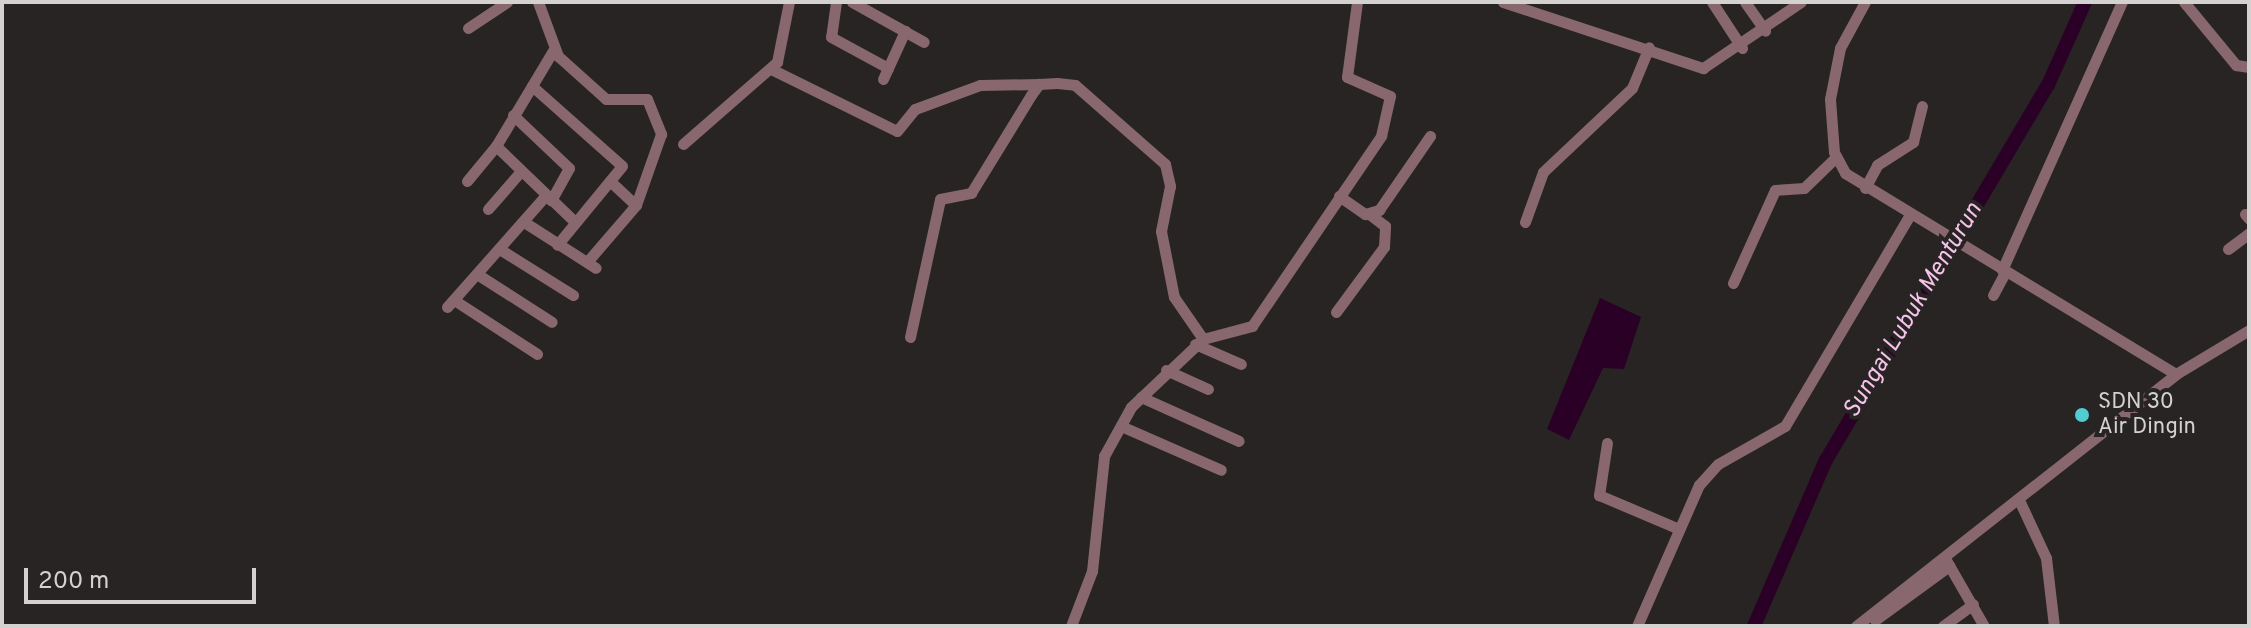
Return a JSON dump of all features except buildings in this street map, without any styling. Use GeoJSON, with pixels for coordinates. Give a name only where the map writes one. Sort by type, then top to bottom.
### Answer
{"type":"FeatureCollection","features":[{"type":"Feature","properties":{"kind":"street"},"geometry":{"type":"LineString","coordinates":[[468,28],[507,2]]}},
{"type":"Feature","properties":{"kind":"street"},"geometry":{"type":"LineString","coordinates":[[524,222],[592,265],[636,205],[662,144],[650,101],[606,99],[554,49],[538,2]]}},
{"type":"Feature","properties":{"kind":"street"},"geometry":{"type":"LineString","coordinates":[[683,144],[771,69],[781,52],[789,2]]}},
{"type":"Feature","properties":{"kind":"street"},"geometry":{"type":"LineString","coordinates":[[836,2],[831,37],[885,73],[905,31]]}},
{"type":"Feature","properties":{"kind":"street"},"geometry":{"type":"LineString","coordinates":[[852,2],[924,42]]}},
{"type":"Feature","properties":{"kind":"street"},"geometry":{"type":"LineString","coordinates":[[1071,626],[1092,571],[1104,456],[1121,426],[1141,397],[1199,341],[1252,326],[1381,136],[1393,101],[1347,77],[1357,2]]}},
{"type":"Feature","properties":{"kind":"street"},"geometry":{"type":"LineString","coordinates":[[1503,2],[1649,47],[1703,68],[1742,48],[1801,2]]}},
{"type":"Feature","properties":{"kind":"street"},"geometry":{"type":"LineString","coordinates":[[1712,2],[1742,48]]}},
{"type":"Feature","properties":{"kind":"street"},"geometry":{"type":"LineString","coordinates":[[1745,2],[1765,31]]}},
{"type":"Feature","properties":{"kind":"street"},"geometry":{"type":"LineString","coordinates":[[1865,2],[1835,62],[1835,158],[1865,188],[1915,215],[2176,374]]}},
{"type":"Feature","properties":{"kind":"street"},"geometry":{"type":"LineString","coordinates":[[1993,295],[2122,2]]}},
{"type":"Feature","properties":{"kind":"street"},"geometry":{"type":"LineString","coordinates":[[2184,2],[2236,65],[2249,67]]}},
{"type":"Feature","properties":{"kind":"street"},"geometry":{"type":"LineString","coordinates":[[1525,222],[1543,172],[1632,88],[1649,47]]}},
{"type":"Feature","properties":{"kind":"street"},"geometry":{"type":"LineString","coordinates":[[467,181],[496,146],[554,49]]}},
{"type":"Feature","properties":{"kind":"street"},"geometry":{"type":"LineString","coordinates":[[771,69],[897,131],[915,109],[980,85],[1075,85],[1165,164],[1170,186],[1161,231],[1174,297],[1199,341],[1241,364]]}},
{"type":"Feature","properties":{"kind":"street"},"geometry":{"type":"LineString","coordinates":[[910,337],[937,204],[971,193],[1039,84]]}},
{"type":"Feature","properties":{"kind":"street"},"geometry":{"type":"LineString","coordinates":[[532,86],[621,163],[611,182],[557,245]]}},
{"type":"Feature","properties":{"kind":"street"},"geometry":{"type":"LineString","coordinates":[[1865,188],[1877,165],[1913,142],[1922,106]]}},
{"type":"Feature","properties":{"kind":"street"},"geometry":{"type":"LineString","coordinates":[[513,115],[569,168],[480,276],[450,304],[537,354]]}},
{"type":"Feature","properties":{"kind":"street"},"geometry":{"type":"LineString","coordinates":[[1369,214],[1384,205],[1430,136]]}},
{"type":"Feature","properties":{"kind":"street"},"geometry":{"type":"LineString","coordinates":[[496,146],[575,222]]}},
{"type":"Feature","properties":{"kind":"street"},"geometry":{"type":"LineString","coordinates":[[1733,283],[1775,190],[1804,188],[1835,158]]}},
{"type":"Feature","properties":{"kind":"street"},"geometry":{"type":"LineString","coordinates":[[488,209],[521,171]]}},
{"type":"Feature","properties":{"kind":"street"},"geometry":{"type":"LineString","coordinates":[[611,182],[636,205]]}},
{"type":"Feature","properties":{"kind":"street"},"geometry":{"type":"LineString","coordinates":[[1336,312],[1384,247],[1385,226],[1339,196]]}},
{"type":"Feature","properties":{"kind":"street"},"geometry":{"type":"LineString","coordinates":[[1637,626],[1679,529],[1718,464],[1785,426],[1915,215]]}},
{"type":"Feature","properties":{"kind":"street"},"geometry":{"type":"LineString","coordinates":[[2228,249],[2249,233]]}},
{"type":"Feature","properties":{"kind":"street"},"geometry":{"type":"LineString","coordinates":[[501,250],[573,295]]}},
{"type":"Feature","properties":{"kind":"street"},"geometry":{"type":"LineString","coordinates":[[480,276],[552,322]]}},
{"type":"Feature","properties":{"kind":"street"},"geometry":{"type":"LineString","coordinates":[[1873,621],[2176,374],[2249,330]]}},
{"type":"Feature","properties":{"kind":"street"},"geometry":{"type":"LineString","coordinates":[[1166,370],[1208,389]]}},
{"type":"Feature","properties":{"kind":"street"},"geometry":{"type":"LineString","coordinates":[[1141,397],[1239,441]]}},
{"type":"Feature","properties":{"kind":"street"},"geometry":{"type":"LineString","coordinates":[[1121,426],[1221,470]]}},
{"type":"Feature","properties":{"kind":"street"},"geometry":{"type":"LineString","coordinates":[[1607,443],[1599,495],[1679,529]]}},
{"type":"Feature","properties":{"kind":"street"},"geometry":{"type":"LineString","coordinates":[[2019,500],[2046,558],[2054,626]]}},
{"type":"Feature","properties":{"kind":"street"},"geometry":{"type":"LineString","coordinates":[[1947,561],[1984,626]]}},
{"type":"Feature","properties":{"kind":"street"},"geometry":{"type":"LineString","coordinates":[[1856,626],[1947,561]]}},
{"type":"Feature","properties":{"kind":"street"},"geometry":{"type":"LineString","coordinates":[[1945,625],[1973,604]]}},
{"type":"Feature","properties":{"kind":"shaded area"},"geometry":{"type":"Polygon","coordinates":[[[1600,298],[1641,317],[1624,369],[1603,368],[1569,440],[1547,429],[1600,298]]]}},
{"type":"Feature","properties":{"kind":"waterway","name":"Sungai Lubuk Menturun"},"geometry":{"type":"LineString","coordinates":[[1754,626],[1826,460],[2048,85],[2085,2]]}},
{"type":"Feature","properties":{"kind":"place","name":"SDN 30 Air Dingin"},"geometry":{"type":"Point","coordinates":[2082,415]}}]}
